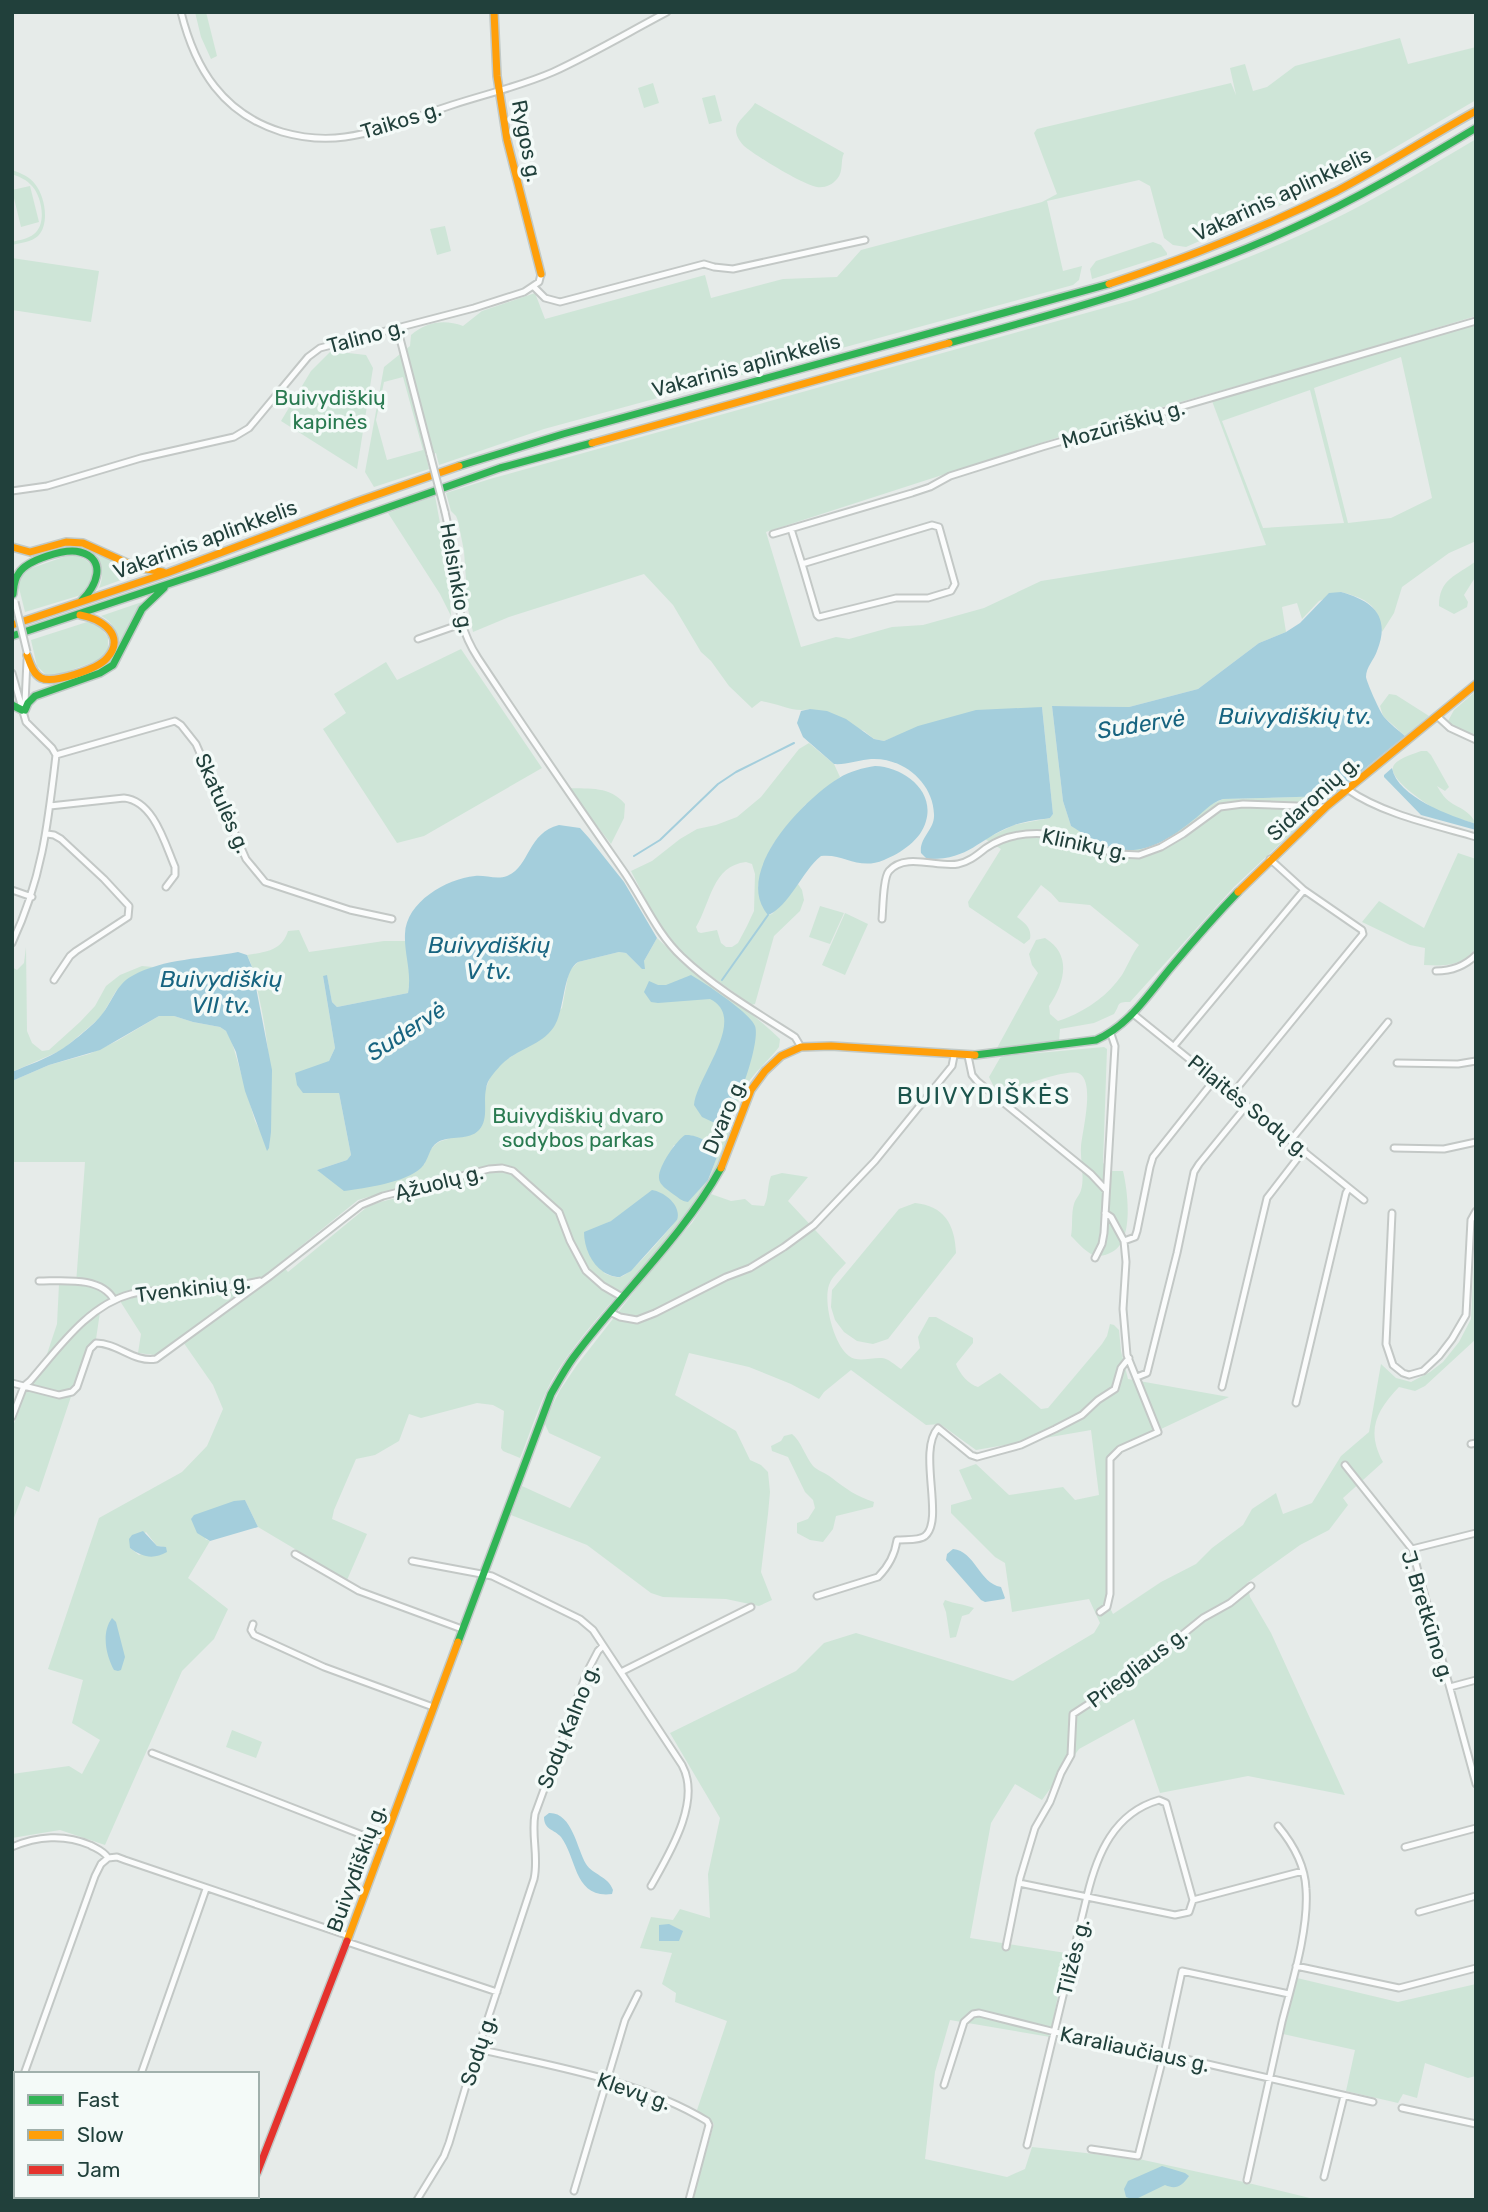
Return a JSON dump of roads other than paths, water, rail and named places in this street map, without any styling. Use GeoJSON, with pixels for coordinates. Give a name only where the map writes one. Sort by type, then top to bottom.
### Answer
{"type":"FeatureCollection","features":[{"type":"Feature","properties":{"kind":"main road","name":"Rygos g."},"geometry":{"type":"LineString","coordinates":[[494,12],[499,90],[517,186],[541,274]]}},
{"type":"Feature","properties":{"kind":"main road","name":"Vakarinis aplinkkelis"},"geometry":{"type":"LineString","coordinates":[[12,625],[167,573],[356,502],[503,452],[1067,296],[1165,265],[1259,228],[1334,193],[1476,111]]}},
{"type":"Feature","properties":{"kind":"main road","name":"Vakarinis aplinkkelis"},"geometry":{"type":"LineString","coordinates":[[12,636],[79,615],[421,494],[527,460],[1092,304],[1174,277],[1326,212],[1476,128]]}},
{"type":"Feature","properties":{"kind":"main road"},"geometry":{"type":"LineString","coordinates":[[12,547],[28,553],[64,543],[79,542],[134,566],[167,573]]}},
{"type":"Feature","properties":{"kind":"main road"},"geometry":{"type":"LineString","coordinates":[[13,596],[14,579],[22,567],[68,551],[76,551],[91,557],[98,575],[97,584],[91,593],[76,604]]}},
{"type":"Feature","properties":{"kind":"main road"},"geometry":{"type":"LineString","coordinates":[[12,705],[24,712],[35,696],[100,674],[113,665],[142,609],[169,583]]}},
{"type":"Feature","properties":{"kind":"main road"},"geometry":{"type":"LineString","coordinates":[[27,653],[37,675],[47,680],[58,679],[103,662],[112,649],[111,632],[101,621],[79,615]]}},
{"type":"Feature","properties":{"kind":"main road","name":"Sidaronių g."},"geometry":{"type":"LineString","coordinates":[[1270,859],[1325,807],[1476,684]]}},
{"type":"Feature","properties":{"kind":"main road"},"geometry":{"type":"LineString","coordinates":[[801,1047],[831,1046],[968,1056],[1096,1040],[1111,1034],[1206,926],[1270,859]]}},
{"type":"Feature","properties":{"kind":"main road","name":"Dvaro g."},"geometry":{"type":"LineString","coordinates":[[483,1574],[556,1382],[712,1186],[744,1106],[758,1080],[781,1056],[801,1047]]}},
{"type":"Feature","properties":{"kind":"main road","name":"Buivydiškių g."},"geometry":{"type":"LineString","coordinates":[[259,2169],[348,1939],[483,1574]]}},
{"type":"Feature","properties":{"kind":"street","name":"Taikos g."},"geometry":{"type":"LineString","coordinates":[[181,12],[196,58],[214,88],[234,107],[254,121],[298,136],[332,138],[357,135],[554,72],[667,12]]}},
{"type":"Feature","properties":{"kind":"street"},"geometry":{"type":"LineString","coordinates":[[541,274],[534,287],[545,298],[560,302],[704,264],[733,269],[865,240]]}},
{"type":"Feature","properties":{"kind":"street","name":"Talino g."},"geometry":{"type":"LineString","coordinates":[[12,491],[47,486],[141,457],[234,437],[249,428],[314,352],[328,345],[472,308],[534,287]]}},
{"type":"Feature","properties":{"kind":"street","name":"Mozūriškių g."},"geometry":{"type":"LineString","coordinates":[[773,534],[912,494],[930,488],[950,476],[1029,451],[1476,321]]}},
{"type":"Feature","properties":{"kind":"street","name":"Helsinkio g."},"geometry":{"type":"LineString","coordinates":[[397,327],[454,549],[461,624],[467,641],[585,818],[624,871],[669,943],[681,956],[763,1017],[795,1037],[801,1047]]}},
{"type":"Feature","properties":{"kind":"street"},"geometry":{"type":"LineString","coordinates":[[791,529],[817,615],[819,617],[897,598],[928,598],[951,591],[954,587],[939,527],[935,526],[802,564]]}},
{"type":"Feature","properties":{"kind":"street"},"geometry":{"type":"LineString","coordinates":[[13,596],[27,653],[24,712]]}},
{"type":"Feature","properties":{"kind":"street"},"geometry":{"type":"LineString","coordinates":[[418,639],[461,624]]}},
{"type":"Feature","properties":{"kind":"street"},"geometry":{"type":"LineString","coordinates":[[12,673],[29,726],[56,755],[47,834],[32,897],[12,943]]}},
{"type":"Feature","properties":{"kind":"street"},"geometry":{"type":"LineString","coordinates":[[1438,717],[1450,728],[1476,740]]}},
{"type":"Feature","properties":{"kind":"street","name":"Skatulės g."},"geometry":{"type":"LineString","coordinates":[[56,755],[175,721],[197,744],[246,859],[265,883],[330,904],[392,919]]}},
{"type":"Feature","properties":{"kind":"street"},"geometry":{"type":"LineString","coordinates":[[1347,789],[1366,800],[1418,820],[1476,836]]}},
{"type":"Feature","properties":{"kind":"street"},"geometry":{"type":"LineString","coordinates":[[50,806],[124,798],[141,806],[154,820],[175,867],[175,875],[166,887]]}},
{"type":"Feature","properties":{"kind":"street","name":"Klinikų g."},"geometry":{"type":"LineString","coordinates":[[882,919],[887,876],[892,868],[909,862],[957,864],[972,859],[988,846],[1011,835],[1048,834],[1118,854],[1139,855],[1172,841],[1220,807],[1244,804],[1325,807]]}},
{"type":"Feature","properties":{"kind":"street"},"geometry":{"type":"LineString","coordinates":[[47,834],[61,839],[104,879],[130,910],[128,917],[94,937],[70,956],[54,980]]}},
{"type":"Feature","properties":{"kind":"street"},"geometry":{"type":"LineString","coordinates":[[1233,1093],[1363,934],[1362,930],[1304,890],[1270,859]]}},
{"type":"Feature","properties":{"kind":"street"},"geometry":{"type":"LineString","coordinates":[[12,890],[32,897]]}},
{"type":"Feature","properties":{"kind":"street"},"geometry":{"type":"LineString","coordinates":[[1174,1046],[1304,890]]}},
{"type":"Feature","properties":{"kind":"street"},"geometry":{"type":"LineString","coordinates":[[1436,971],[1454,969],[1476,955]]}},
{"type":"Feature","properties":{"kind":"street","name":"Pilaitės Sodų g."},"geometry":{"type":"LineString","coordinates":[[1132,1013],[1364,1200]]}},
{"type":"Feature","properties":{"kind":"street"},"geometry":{"type":"LineString","coordinates":[[1291,1140],[1388,1022]]}},
{"type":"Feature","properties":{"kind":"street"},"geometry":{"type":"LineString","coordinates":[[1095,1258],[1102,1244],[1105,1213],[1115,1046],[1111,1034]]}},
{"type":"Feature","properties":{"kind":"street"},"geometry":{"type":"LineString","coordinates":[[610,1312],[637,1320],[665,1309],[726,1277],[750,1268],[814,1225],[906,1125],[952,1066],[954,1056]]}},
{"type":"Feature","properties":{"kind":"street"},"geometry":{"type":"LineString","coordinates":[[968,1056],[972,1074],[977,1081],[1091,1174],[1106,1190]]}},
{"type":"Feature","properties":{"kind":"street"},"geometry":{"type":"LineString","coordinates":[[1397,1063],[1458,1065],[1476,1061]]}},
{"type":"Feature","properties":{"kind":"street"},"geometry":{"type":"LineString","coordinates":[[1124,1241],[1135,1237],[1153,1157],[1215,1079]]}},
{"type":"Feature","properties":{"kind":"street"},"geometry":{"type":"LineString","coordinates":[[1137,1377],[1147,1373],[1194,1172],[1247,1105]]}},
{"type":"Feature","properties":{"kind":"street"},"geometry":{"type":"LineString","coordinates":[[1394,1148],[1444,1149],[1476,1142]]}},
{"type":"Feature","properties":{"kind":"street"},"geometry":{"type":"LineString","coordinates":[[1222,1387],[1267,1198],[1304,1150]]}},
{"type":"Feature","properties":{"kind":"street","name":"Ąžuolų g."},"geometry":{"type":"LineString","coordinates":[[263,1280],[351,1211],[369,1201],[489,1169],[502,1168],[522,1177],[559,1212],[586,1271],[603,1286],[622,1297]]}},
{"type":"Feature","properties":{"kind":"street"},"geometry":{"type":"LineString","coordinates":[[1296,1403],[1349,1188]]}},
{"type":"Feature","properties":{"kind":"street"},"geometry":{"type":"LineString","coordinates":[[1392,1213],[1386,1344],[1393,1365],[1409,1375],[1423,1371],[1439,1356],[1466,1315],[1471,1220],[1476,1210]]}},
{"type":"Feature","properties":{"kind":"street"},"geometry":{"type":"LineString","coordinates":[[1100,1612],[1107,1606],[1110,1594],[1110,1459],[1120,1449],[1158,1432],[1129,1358],[1122,1309],[1126,1262],[1124,1241],[1111,1217],[1105,1213]]}},
{"type":"Feature","properties":{"kind":"street"},"geometry":{"type":"LineString","coordinates":[[12,1382],[60,1395],[72,1392],[77,1387],[90,1349],[96,1343],[106,1344],[145,1360],[156,1359],[263,1280]]}},
{"type":"Feature","properties":{"kind":"street","name":"Tvenkinių g."},"geometry":{"type":"LineString","coordinates":[[12,1417],[24,1386],[69,1336],[114,1300],[144,1292],[212,1289],[263,1280]]}},
{"type":"Feature","properties":{"kind":"street"},"geometry":{"type":"LineString","coordinates":[[39,1281],[91,1283],[107,1291],[114,1300]]}},
{"type":"Feature","properties":{"kind":"street"},"geometry":{"type":"LineString","coordinates":[[817,1596],[878,1577],[896,1550],[897,1540],[921,1538],[929,1530],[932,1509],[931,1445],[938,1428],[977,1457],[1021,1445],[1082,1415],[1115,1389],[1121,1368],[1129,1358]]}},
{"type":"Feature","properties":{"kind":"street","name":"J. Bretkūno g."},"geometry":{"type":"LineString","coordinates":[[1345,1465],[1412,1549],[1476,1784]]}},
{"type":"Feature","properties":{"kind":"street"},"geometry":{"type":"LineString","coordinates":[[1412,1549],[1476,1533]]}},
{"type":"Feature","properties":{"kind":"street"},"geometry":{"type":"LineString","coordinates":[[295,1554],[359,1591],[462,1629]]}},
{"type":"Feature","properties":{"kind":"street","name":"Sodų Kalno g."},"geometry":{"type":"LineString","coordinates":[[412,1560],[492,1576],[541,1598],[580,1619],[593,1630],[603,1646],[587,1672],[535,1814],[533,1826],[536,1868],[529,1896]]}},
{"type":"Feature","properties":{"kind":"street","name":"Priegliaus g."},"geometry":{"type":"LineString","coordinates":[[1019,1883],[1035,1828],[1071,1755],[1073,1714],[1130,1677],[1203,1618],[1230,1603],[1251,1586]]}},
{"type":"Feature","properties":{"kind":"street"},"geometry":{"type":"LineString","coordinates":[[621,1672],[751,1607]]}},
{"type":"Feature","properties":{"kind":"street"},"geometry":{"type":"LineString","coordinates":[[253,1624],[251,1630],[254,1635],[324,1667],[433,1707]]}},
{"type":"Feature","properties":{"kind":"street"},"geometry":{"type":"LineString","coordinates":[[603,1646],[682,1765],[688,1779],[683,1821],[676,1841],[651,1886]]}},
{"type":"Feature","properties":{"kind":"street"},"geometry":{"type":"LineString","coordinates":[[1450,1687],[1476,1680]]}},
{"type":"Feature","properties":{"kind":"street"},"geometry":{"type":"LineString","coordinates":[[152,1753],[383,1843]]}},
{"type":"Feature","properties":{"kind":"street","name":"Tilžės g."},"geometry":{"type":"LineString","coordinates":[[1027,2145],[1094,1866],[1103,1846],[1129,1815],[1149,1803],[1163,1800],[1166,1803],[1193,1900]]}},
{"type":"Feature","properties":{"kind":"street"},"geometry":{"type":"LineString","coordinates":[[1247,2179],[1296,1966],[1306,1898],[1303,1871],[1293,1846],[1278,1826]]}},
{"type":"Feature","properties":{"kind":"street"},"geometry":{"type":"LineString","coordinates":[[1405,1847],[1476,1828]]}},
{"type":"Feature","properties":{"kind":"street"},"geometry":{"type":"LineString","coordinates":[[12,1847],[27,1842],[61,1838],[82,1842],[105,1853],[108,1858]]}},
{"type":"Feature","properties":{"kind":"street"},"geometry":{"type":"LineString","coordinates":[[25,2072],[95,1876],[101,1864],[108,1858],[117,1857],[497,1992]]}},
{"type":"Feature","properties":{"kind":"street"},"geometry":{"type":"LineString","coordinates":[[1006,1947],[1019,1883],[1175,1915],[1189,1912],[1193,1900],[1303,1871]]}},
{"type":"Feature","properties":{"kind":"street"},"geometry":{"type":"LineString","coordinates":[[142,2072],[206,1889]]}},
{"type":"Feature","properties":{"kind":"street","name":"Sodų g."},"geometry":{"type":"LineString","coordinates":[[417,2200],[444,2157],[529,1896]]}},
{"type":"Feature","properties":{"kind":"street"},"geometry":{"type":"LineString","coordinates":[[1419,1912],[1476,1896]]}},
{"type":"Feature","properties":{"kind":"street"},"geometry":{"type":"LineString","coordinates":[[1296,1966],[1398,1988],[1476,1968]]}},
{"type":"Feature","properties":{"kind":"street"},"geometry":{"type":"LineString","coordinates":[[1091,2149],[1138,2156],[1182,1972],[1289,1994]]}},
{"type":"Feature","properties":{"kind":"street"},"geometry":{"type":"LineString","coordinates":[[574,2191],[625,2020],[638,1994]]}},
{"type":"Feature","properties":{"kind":"street","name":"Karaliaučiaus g."},"geometry":{"type":"LineString","coordinates":[[944,2085],[964,2022],[972,2014],[979,2014],[1373,2102]]}},
{"type":"Feature","properties":{"kind":"street","name":"Klevų g."},"geometry":{"type":"LineString","coordinates":[[478,2049],[606,2080],[666,2100],[707,2121],[709,2125],[689,2200]]}},
{"type":"Feature","properties":{"kind":"street"},"geometry":{"type":"LineString","coordinates":[[1324,2177],[1344,2095]]}},
{"type":"Feature","properties":{"kind":"street"},"geometry":{"type":"LineString","coordinates":[[1402,2108],[1476,2124]]}},
{"type":"Feature","properties":{"kind":"water","name":"Buivydiškių tv."},"geometry":{"type":"Polygon","coordinates":[[[1341,592],[1370,605],[1380,619],[1381,639],[1366,677],[1384,717],[1405,736],[1331,796],[1223,799],[1172,836],[1140,849],[1117,849],[1104,845],[1071,826],[1063,801],[1052,706],[1129,707],[1198,689],[1259,643],[1300,623],[1329,593],[1341,592]]]}},
{"type":"Feature","properties":{"kind":"water"},"geometry":{"type":"Polygon","coordinates":[[[1042,707],[1053,814],[1050,818],[1012,826],[963,853],[927,859],[921,853],[921,847],[934,820],[934,814],[932,802],[922,782],[904,767],[883,759],[834,764],[803,737],[797,723],[801,711],[827,711],[846,719],[874,739],[884,741],[918,726],[976,710],[1042,707]]]}},
{"type":"Feature","properties":{"kind":"water"},"geometry":{"type":"Polygon","coordinates":[[[875,766],[886,767],[906,776],[921,790],[928,810],[920,834],[903,850],[875,863],[866,864],[821,856],[782,905],[768,915],[759,898],[759,879],[765,859],[776,839],[824,788],[848,773],[875,766]]]}},
{"type":"Feature","properties":{"kind":"water"},"geometry":{"type":"Polygon","coordinates":[[[1392,768],[1396,778],[1414,796],[1453,816],[1476,824],[1476,830],[1421,815],[1384,777],[1392,768]]]}},
{"type":"Feature","properties":{"kind":"water","name":"Buivydiškių V tv."},"geometry":{"type":"Polygon","coordinates":[[[559,825],[580,828],[624,882],[657,938],[644,961],[645,969],[626,953],[619,952],[578,962],[569,973],[558,1017],[550,1032],[506,1060],[489,1080],[485,1094],[484,1121],[479,1130],[470,1136],[438,1142],[426,1162],[414,1173],[384,1184],[344,1191],[317,1170],[347,1160],[351,1155],[339,1093],[303,1093],[297,1085],[295,1073],[329,1061],[335,1048],[323,976],[327,975],[332,1002],[337,1007],[408,993],[405,934],[407,922],[420,902],[440,887],[464,878],[499,878],[515,872],[541,835],[559,825]]]}},
{"type":"Feature","properties":{"kind":"water","name":"Buivydiškių VII tv."},"geometry":{"type":"Polygon","coordinates":[[[238,952],[247,955],[252,967],[272,1070],[271,1132],[267,1151],[245,1091],[236,1052],[226,1031],[220,1027],[174,1016],[159,1016],[100,1050],[49,1065],[12,1081],[12,1072],[56,1053],[86,1030],[103,1013],[122,984],[132,976],[171,962],[238,952]]]}},
{"type":"Feature","properties":{"kind":"water"},"geometry":{"type":"Polygon","coordinates":[[[691,975],[736,1006],[755,1026],[754,1047],[745,1079],[732,1109],[719,1125],[702,1117],[694,1105],[723,1034],[721,1008],[710,999],[651,1002],[644,992],[649,981],[666,985],[691,975]]]}},
{"type":"Feature","properties":{"kind":"water"},"geometry":{"type":"Polygon","coordinates":[[[685,1135],[704,1140],[719,1152],[708,1180],[688,1202],[666,1189],[659,1178],[661,1167],[668,1155],[685,1135]]]}},
{"type":"Feature","properties":{"kind":"water"},"geometry":{"type":"Polygon","coordinates":[[[652,1190],[671,1200],[677,1210],[677,1220],[631,1271],[620,1277],[605,1273],[590,1255],[584,1232],[611,1221],[652,1190]]]}},
{"type":"Feature","properties":{"kind":"water"},"geometry":{"type":"Polygon","coordinates":[[[245,1500],[258,1527],[210,1541],[197,1533],[191,1519],[194,1515],[234,1501],[245,1500]]]}},
{"type":"Feature","properties":{"kind":"water"},"geometry":{"type":"Polygon","coordinates":[[[143,1531],[157,1546],[166,1547],[167,1552],[148,1556],[130,1548],[129,1539],[132,1535],[143,1531]]]}},
{"type":"Feature","properties":{"kind":"water"},"geometry":{"type":"Polygon","coordinates":[[[953,1549],[967,1555],[987,1580],[1001,1587],[1005,1598],[985,1602],[981,1600],[946,1560],[947,1554],[953,1549]]]}},
{"type":"Feature","properties":{"kind":"water"},"geometry":{"type":"Polygon","coordinates":[[[112,1618],[116,1622],[125,1657],[121,1670],[118,1671],[114,1670],[111,1664],[106,1644],[107,1630],[112,1618]]]}},
{"type":"Feature","properties":{"kind":"water"},"geometry":{"type":"Polygon","coordinates":[[[549,1813],[563,1818],[573,1832],[586,1864],[611,1885],[612,1894],[600,1894],[583,1884],[561,1837],[546,1824],[544,1817],[549,1813]]]}},
{"type":"Feature","properties":{"kind":"water"},"geometry":{"type":"Polygon","coordinates":[[[669,1924],[683,1931],[679,1941],[659,1941],[659,1925],[669,1924]]]}},
{"type":"Feature","properties":{"kind":"water"},"geometry":{"type":"Polygon","coordinates":[[[1162,2166],[1189,2176],[1178,2186],[1165,2185],[1134,2200],[1126,2197],[1124,2189],[1128,2181],[1162,2166]]]}},
{"type":"Feature","properties":{"kind":"waterway"},"geometry":{"type":"LineString","coordinates":[[634,856],[660,840],[718,784],[794,743]]}},
{"type":"Feature","properties":{"kind":"waterway","name":"Sudervė"},"geometry":{"type":"LineString","coordinates":[[722,980],[768,915]]}},
{"type":"Feature","properties":{"kind":"district","name":"BUIVYDIŠKĖS"},"geometry":{"type":"Point","coordinates":[984,1096]}},
{"type":"Feature","properties":{"kind":"park label","name":"Buivydiškių kapinės"},"geometry":{"type":"Point","coordinates":[330,409]}},
{"type":"Feature","properties":{"kind":"park label","name":"Buivydiškių dvaro sodybos parkas"},"geometry":{"type":"Point","coordinates":[578,1127]}}]}
